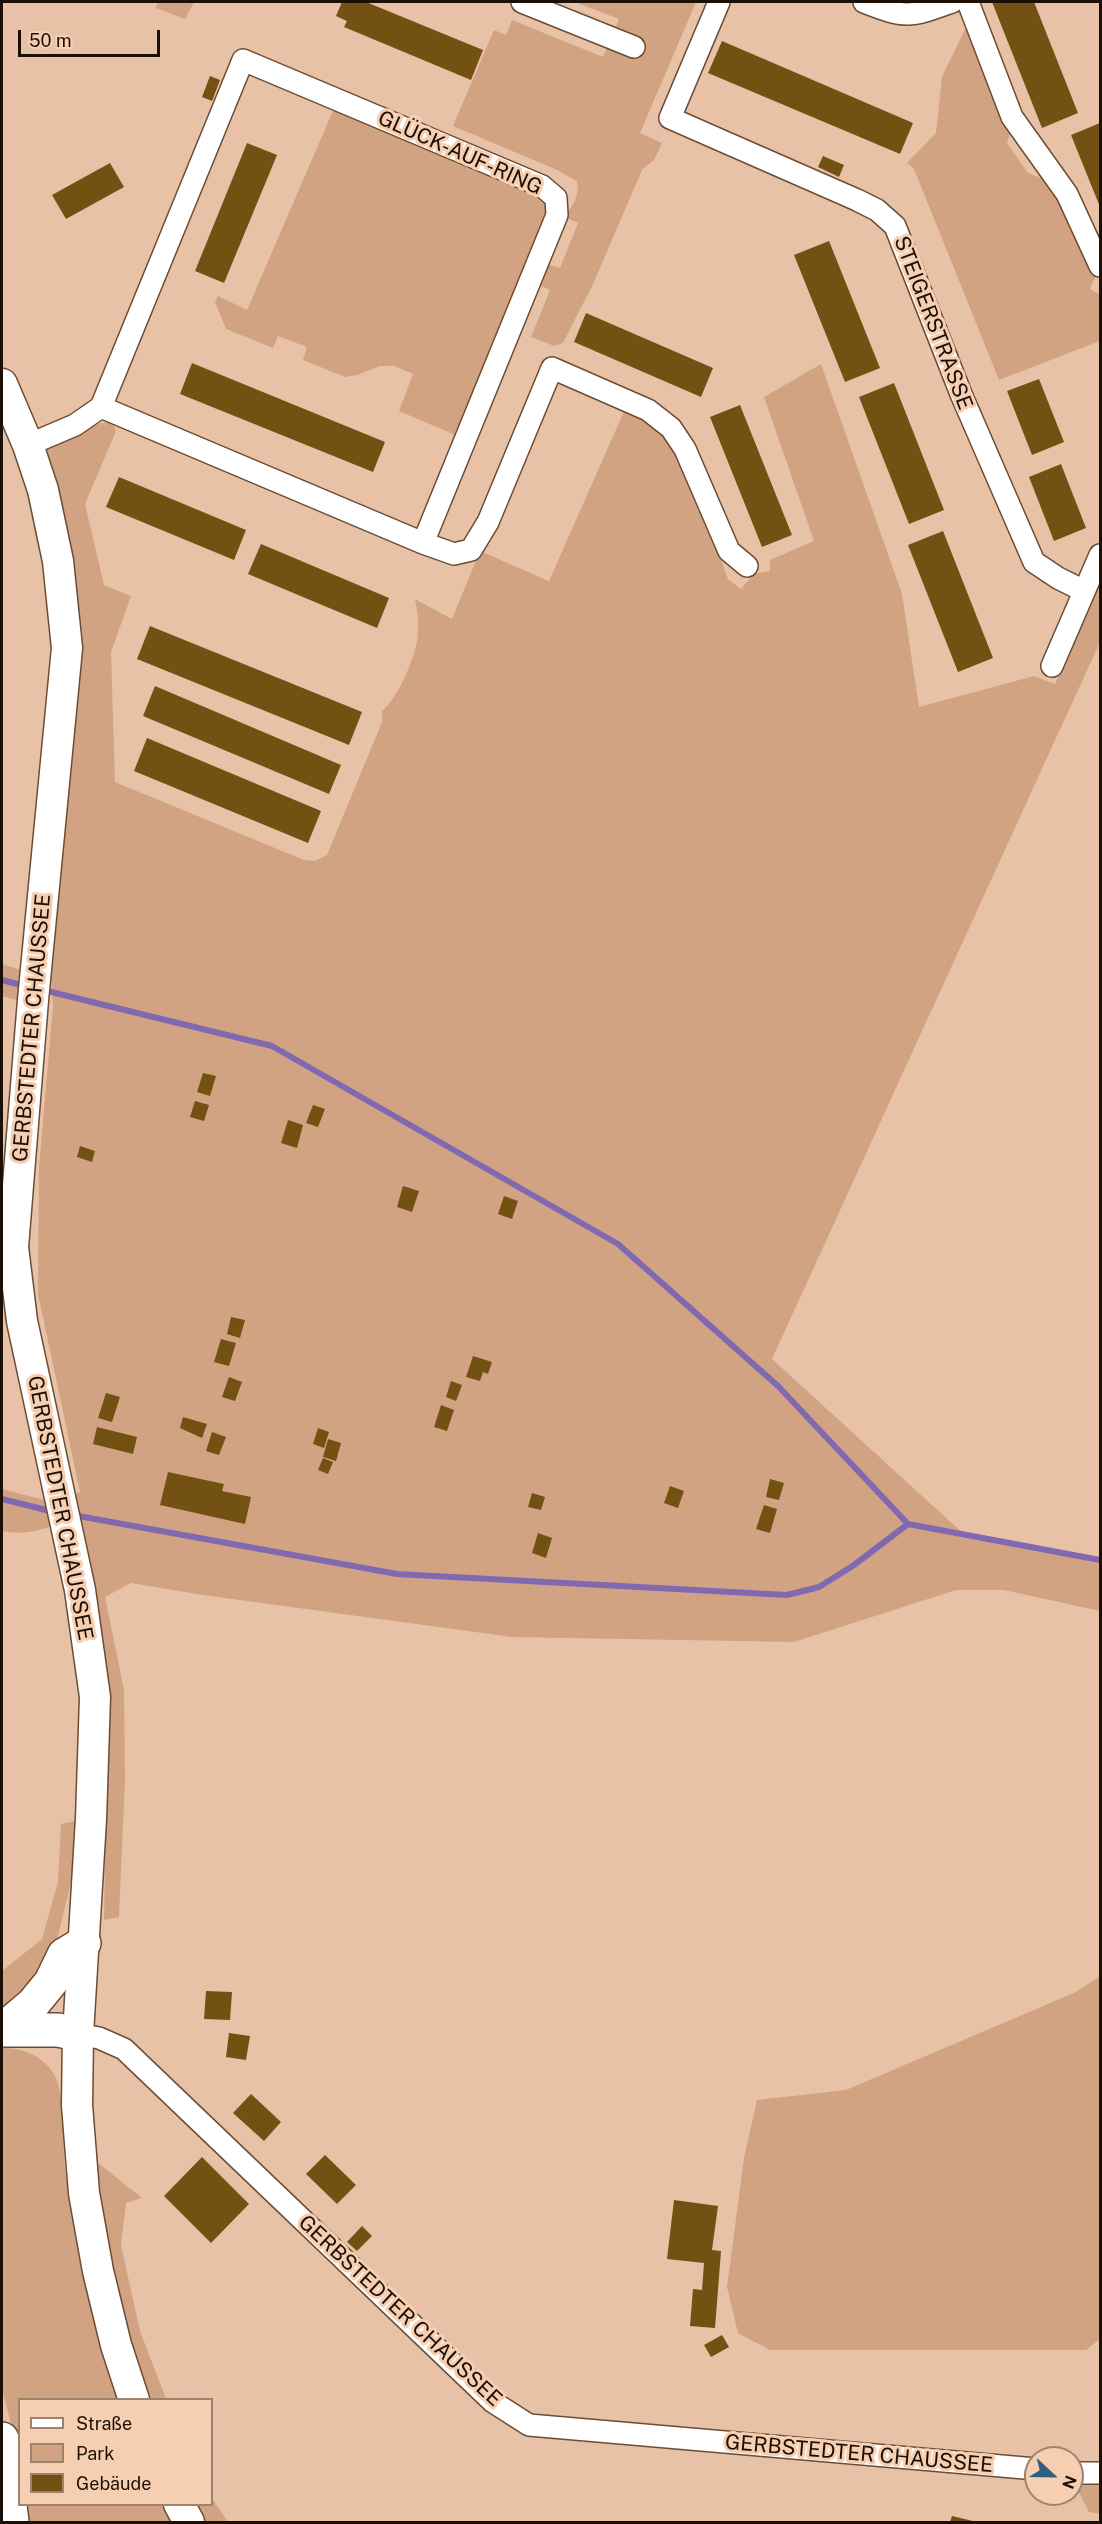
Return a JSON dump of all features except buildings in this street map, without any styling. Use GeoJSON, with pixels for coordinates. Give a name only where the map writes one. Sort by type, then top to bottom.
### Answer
{"type":"FeatureCollection","features":[{"type":"Feature","properties":{"kind":"main road","name":"GERBSTEDTER CHAUSSEE"},"geometry":{"type":"LineString","coordinates":[[2,384],[28,445],[43,490],[58,561],[67,648],[34,987],[13,1247],[22,1322],[86,1623],[94,1697],[91,1819],[76,2105],[84,2193],[107,2312],[133,2398]]}},
{"type":"Feature","properties":{"kind":"main road"},"geometry":{"type":"LineString","coordinates":[[2,2030],[33,2004],[51,1982],[64,1955],[84,1942]]}},
{"type":"Feature","properties":{"kind":"main road"},"geometry":{"type":"LineString","coordinates":[[2,2030],[58,2030],[78,2034]]}},
{"type":"Feature","properties":{"kind":"main road"},"geometry":{"type":"LineString","coordinates":[[2,2439],[12,2523]]}},
{"type":"Feature","properties":{"kind":"main road"},"geometry":{"type":"LineString","coordinates":[[180,2506],[189,2523]]}},
{"type":"Feature","properties":{"kind":"street"},"geometry":{"type":"LineString","coordinates":[[522,2],[633,47]]}},
{"type":"Feature","properties":{"kind":"street","name":"STEIGERSTRASSE"},"geometry":{"type":"LineString","coordinates":[[719,2],[670,118],[857,200],[877,210],[895,226],[960,394],[1034,562],[1084,591]]}},
{"type":"Feature","properties":{"kind":"street"},"geometry":{"type":"LineString","coordinates":[[864,2],[892,13],[915,15],[952,2]]}},
{"type":"Feature","properties":{"kind":"street"},"geometry":{"type":"LineString","coordinates":[[968,2],[1011,117],[1068,194],[1101,266]]}},
{"type":"Feature","properties":{"kind":"street","name":"GLÜCK-AUF-RING"},"geometry":{"type":"LineString","coordinates":[[101,407],[243,60],[542,186],[556,198],[557,215],[423,543]]}},
{"type":"Feature","properties":{"kind":"street"},"geometry":{"type":"LineString","coordinates":[[28,445],[75,425],[101,407],[454,554],[471,550],[488,522],[552,368],[648,410],[670,428],[685,449],[729,551],[747,566]]}},
{"type":"Feature","properties":{"kind":"street"},"geometry":{"type":"LineString","coordinates":[[1052,666],[1101,555]]}},
{"type":"Feature","properties":{"kind":"street","name":"GERBSTEDTER CHAUSSEE"},"geometry":{"type":"LineString","coordinates":[[78,2034],[99,2038],[124,2049],[493,2402],[529,2425],[1024,2468]]}},
{"type":"Feature","properties":{"kind":"street"},"geometry":{"type":"LineString","coordinates":[[1084,2473],[1101,2473]]}},
{"type":"Feature","properties":{"kind":"green space"},"geometry":{"type":"Polygon","coordinates":[[[158,2],[194,2],[185,19],[156,8],[158,2]]]}},
{"type":"Feature","properties":{"kind":"green space"},"geometry":{"type":"Polygon","coordinates":[[[575,2],[696,2],[640,133],[662,143],[654,160],[642,170],[593,284],[563,343],[554,346],[531,337],[550,290],[536,284],[544,263],[560,268],[578,223],[563,216],[575,200],[577,181],[555,169],[453,126],[494,30],[506,35],[512,20],[603,57],[619,19],[575,2]]]}},
{"type":"Feature","properties":{"kind":"green space"},"geometry":{"type":"Polygon","coordinates":[[[970,19],[1012,127],[1007,143],[1028,173],[1056,184],[1097,273],[1090,289],[1100,294],[1100,341],[999,380],[914,169],[907,163],[936,133],[942,77],[970,19]]]}},
{"type":"Feature","properties":{"kind":"green space"},"geometry":{"type":"Polygon","coordinates":[[[335,106],[542,194],[549,207],[548,226],[460,437],[399,411],[413,374],[394,366],[380,366],[345,377],[303,360],[307,347],[278,336],[273,348],[226,329],[215,302],[218,296],[247,310],[335,106]]]}},
{"type":"Feature","properties":{"kind":"green space"},"geometry":{"type":"Polygon","coordinates":[[[821,364],[902,594],[919,707],[1034,676],[1055,684],[1100,579],[1100,642],[772,1359],[966,1536],[1100,1560],[1100,1611],[1004,1590],[956,1590],[794,1642],[512,1637],[131,1583],[105,1597],[124,1690],[125,1778],[119,1917],[104,1920],[107,1737],[70,1495],[80,1492],[38,1294],[39,1167],[53,1006],[51,981],[46,979],[62,828],[45,451],[94,425],[112,422],[116,431],[85,504],[104,585],[131,596],[111,652],[115,782],[304,860],[315,861],[327,855],[382,722],[382,711],[397,692],[410,666],[418,637],[415,599],[452,619],[480,551],[549,581],[626,407],[655,424],[689,469],[728,579],[741,589],[754,574],[770,571],[770,560],[814,541],[764,397],[821,364]]]}},
{"type":"Feature","properties":{"kind":"green space"},"geometry":{"type":"Polygon","coordinates":[[[2,964],[21,970],[17,1000],[2,996],[2,964]]]}},
{"type":"Feature","properties":{"kind":"green space"},"geometry":{"type":"Polygon","coordinates":[[[2,1489],[44,1500],[51,1526],[26,1532],[2,1531],[2,1489]]]}},
{"type":"Feature","properties":{"kind":"green space"},"geometry":{"type":"Polygon","coordinates":[[[80,1820],[75,1865],[54,1953],[43,1981],[2,2009],[2,1971],[42,1939],[58,1882],[61,1824],[80,1820]]]}},
{"type":"Feature","properties":{"kind":"green space"},"geometry":{"type":"Polygon","coordinates":[[[1100,1976],[1100,2339],[1086,2350],[770,2350],[738,2333],[727,2287],[744,2158],[757,2100],[846,2090],[1076,1992],[1100,1976]]]}},
{"type":"Feature","properties":{"kind":"green space"},"geometry":{"type":"Polygon","coordinates":[[[2,2048],[32,2054],[45,2063],[55,2076],[62,2109],[65,2166],[71,2204],[90,2289],[119,2398],[18,2398],[18,2470],[16,2442],[2,2390],[2,2048]]]}},
{"type":"Feature","properties":{"kind":"green space"},"geometry":{"type":"Polygon","coordinates":[[[97,2162],[142,2198],[126,2203],[121,2245],[140,2331],[166,2398],[145,2398],[104,2251],[97,2162]]]}},
{"type":"Feature","properties":{"kind":"green space"},"geometry":{"type":"Polygon","coordinates":[[[1100,2473],[1100,2514],[1089,2512],[1084,2502],[1084,2476],[1100,2473]]]}},
{"type":"Feature","properties":{"kind":"green space"},"geometry":{"type":"Polygon","coordinates":[[[213,2500],[228,2522],[200,2522],[191,2506],[213,2506],[213,2500]]]}},
{"type":"Feature","properties":{"kind":"green space"},"geometry":{"type":"Polygon","coordinates":[[[21,2506],[164,2506],[173,2522],[23,2522],[21,2506]]]}},
{"type":"Feature","properties":{"kind":"waterway"},"geometry":{"type":"LineString","coordinates":[[2,980],[25,986]]}},
{"type":"Feature","properties":{"kind":"waterway"},"geometry":{"type":"LineString","coordinates":[[43,990],[272,1046],[618,1244],[778,1386],[908,1524]]}},
{"type":"Feature","properties":{"kind":"waterway"},"geometry":{"type":"LineString","coordinates":[[2,1499],[54,1512]]}},
{"type":"Feature","properties":{"kind":"waterway"},"geometry":{"type":"LineString","coordinates":[[73,1515],[397,1574],[787,1595],[819,1587],[854,1565],[908,1524],[1100,1560]]}}]}
